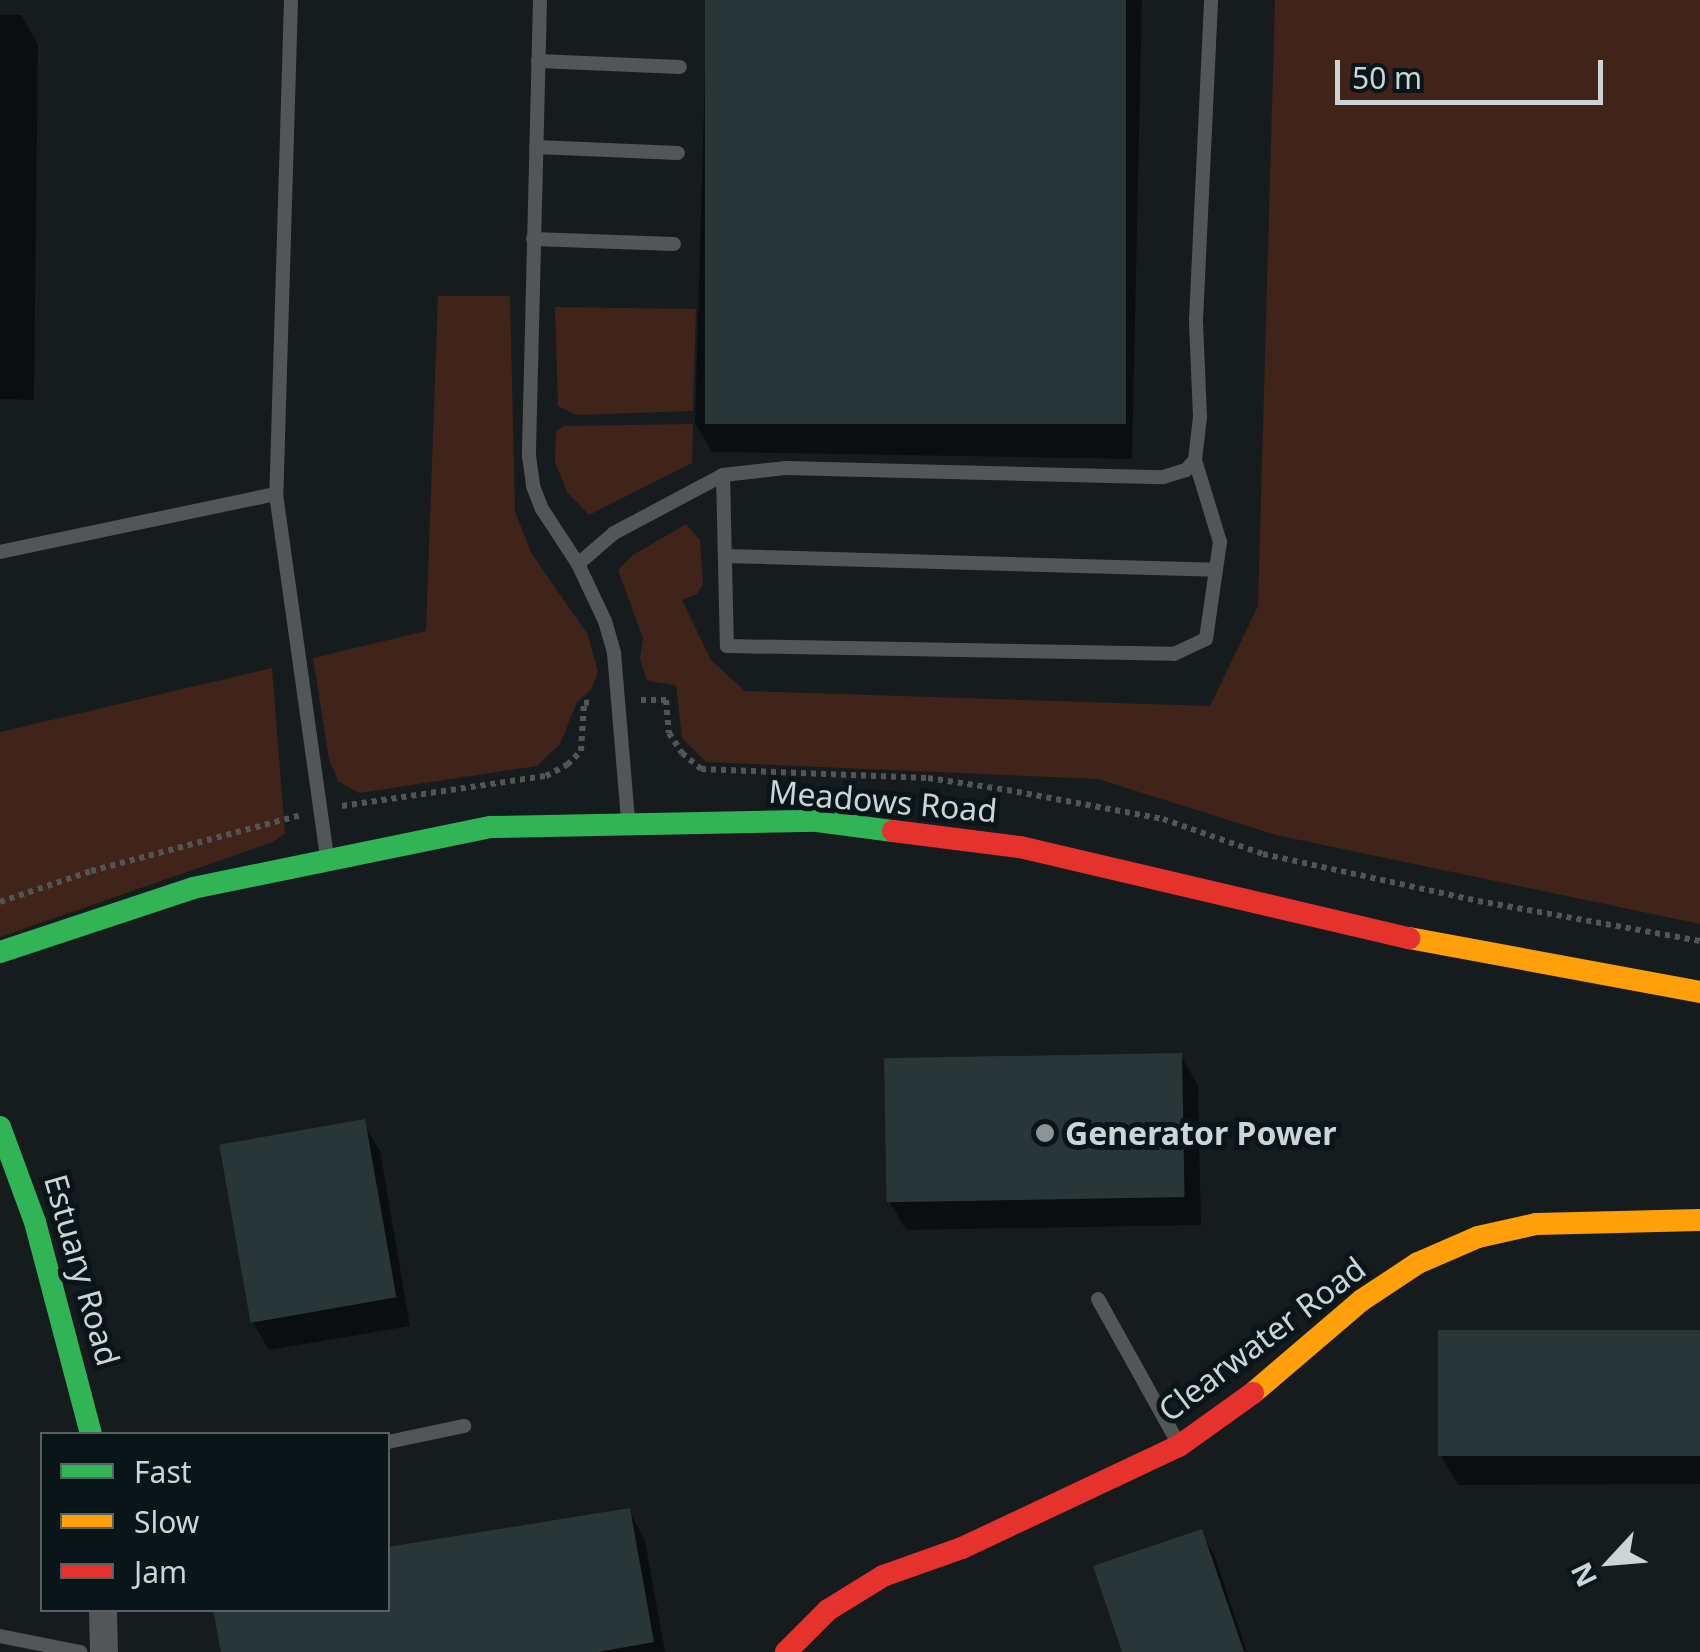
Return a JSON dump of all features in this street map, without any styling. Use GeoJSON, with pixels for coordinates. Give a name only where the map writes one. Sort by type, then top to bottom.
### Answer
{"type":"FeatureCollection","features":[{"type":"Feature","properties":{"kind":"street","name":"Meadows Road"},"geometry":{"type":"LineString","coordinates":[[0,952],[193,888],[491,827],[817,821],[1020,847],[1380,933],[1700,992]]}},
{"type":"Feature","properties":{"kind":"street","name":"Estuary Road"},"geometry":{"type":"LineString","coordinates":[[0,1127],[34,1222],[90,1432]]}},
{"type":"Feature","properties":{"kind":"street","name":"Clearwater Road"},"geometry":{"type":"LineString","coordinates":[[786,1652],[828,1610],[883,1576],[962,1548],[1180,1446],[1232,1411],[1362,1300],[1418,1264],[1463,1244],[1536,1224],[1700,1220]]}},
{"type":"Feature","properties":{"kind":"street"},"geometry":{"type":"LineString","coordinates":[[103,1612],[104,1652]]}},
{"type":"Feature","properties":{"kind":"lane"},"geometry":{"type":"LineString","coordinates":[[291,0],[276,494],[327,859]]}},
{"type":"Feature","properties":{"kind":"lane"},"geometry":{"type":"LineString","coordinates":[[540,0],[528,430],[532,486],[606,621],[614,653],[628,822]]}},
{"type":"Feature","properties":{"kind":"lane"},"geometry":{"type":"LineString","coordinates":[[722,475],[727,646],[1174,654],[1206,638],[1220,542],[1194,460],[1200,417],[1196,320],[1211,0]]}},
{"type":"Feature","properties":{"kind":"lane"},"geometry":{"type":"LineString","coordinates":[[538,60],[680,67]]}},
{"type":"Feature","properties":{"kind":"lane"},"geometry":{"type":"LineString","coordinates":[[536,146],[678,152]]}},
{"type":"Feature","properties":{"kind":"lane"},"geometry":{"type":"LineString","coordinates":[[533,240],[674,244]]}},
{"type":"Feature","properties":{"kind":"lane"},"geometry":{"type":"LineString","coordinates":[[578,564],[614,534],[722,475],[784,468],[1163,477],[1175,476],[1194,460]]}},
{"type":"Feature","properties":{"kind":"lane"},"geometry":{"type":"LineString","coordinates":[[0,552],[276,494]]}},
{"type":"Feature","properties":{"kind":"lane"},"geometry":{"type":"LineString","coordinates":[[725,556],[1216,570]]}},
{"type":"Feature","properties":{"kind":"lane"},"geometry":{"type":"LineString","coordinates":[[1098,1299],[1180,1446]]}},
{"type":"Feature","properties":{"kind":"lane"},"geometry":{"type":"LineString","coordinates":[[390,1442],[464,1426]]}},
{"type":"Feature","properties":{"kind":"lane"},"geometry":{"type":"LineString","coordinates":[[0,1636],[80,1652]]}},
{"type":"Feature","properties":{"kind":"path","name":"Meadows Road"},"geometry":{"type":"LineString","coordinates":[[638,700],[666,700],[668,733],[682,754],[701,769],[928,778],[1007,790],[1163,819],[1263,854],[1478,901],[1700,941]]}},
{"type":"Feature","properties":{"kind":"shaded area"},"geometry":{"type":"Polygon","coordinates":[[[1275,0],[1700,0],[1700,924],[1276,835],[1098,779],[706,762],[682,738],[676,685],[647,681],[640,659],[643,638],[618,570],[633,555],[686,524],[700,540],[703,584],[697,594],[682,600],[711,660],[745,691],[1210,706],[1258,606],[1275,0]]]}},
{"type":"Feature","properties":{"kind":"shaded area"},"geometry":{"type":"Polygon","coordinates":[[[438,296],[510,296],[515,512],[532,554],[588,635],[598,672],[591,690],[577,702],[560,744],[537,766],[359,793],[338,781],[329,759],[313,658],[426,631],[438,296]]]}},
{"type":"Feature","properties":{"kind":"shaded area"},"geometry":{"type":"Polygon","coordinates":[[[555,307],[696,309],[693,411],[576,415],[558,406],[555,307]]]}},
{"type":"Feature","properties":{"kind":"shaded area"},"geometry":{"type":"Polygon","coordinates":[[[693,424],[692,463],[589,515],[567,492],[555,462],[556,430],[564,426],[693,424]]]}},
{"type":"Feature","properties":{"kind":"shaded area"},"geometry":{"type":"Polygon","coordinates":[[[272,668],[285,833],[273,842],[0,937],[0,732],[272,668]]]}},
{"type":"Feature","properties":{"kind":"building"},"geometry":{"type":"Polygon","coordinates":[[[705,0],[1126,0],[1126,424],[705,424],[705,0]]]}},
{"type":"Feature","properties":{"kind":"building"},"geometry":{"type":"Polygon","coordinates":[[[1182,1053],[1185,1197],[887,1202],[884,1058],[1182,1053]]]}},
{"type":"Feature","properties":{"kind":"building"},"geometry":{"type":"Polygon","coordinates":[[[365,1119],[396,1297],[251,1323],[219,1145],[365,1119]]]}},
{"type":"Feature","properties":{"kind":"building"},"geometry":{"type":"Polygon","coordinates":[[[1438,1330],[1700,1330],[1700,1456],[1438,1456],[1438,1330]]]}},
{"type":"Feature","properties":{"kind":"building"},"geometry":{"type":"Polygon","coordinates":[[[630,1508],[654,1642],[598,1652],[221,1652],[213,1612],[390,1612],[390,1547],[630,1508]]]}},
{"type":"Feature","properties":{"kind":"building"},"geometry":{"type":"Polygon","coordinates":[[[1202,1529],[1244,1652],[1122,1652],[1093,1566],[1202,1529]]]}},
{"type":"Feature","properties":{"kind":"traffic: fast"},"geometry":{"type":"LineString","coordinates":[[0,952],[193,888],[491,827],[817,821],[893,831]]}},
{"type":"Feature","properties":{"kind":"traffic: fast"},"geometry":{"type":"LineString","coordinates":[[0,1127],[35,1222],[90,1432]]}},
{"type":"Feature","properties":{"kind":"traffic: slow"},"geometry":{"type":"LineString","coordinates":[[1409,938],[1700,992]]}},
{"type":"Feature","properties":{"kind":"traffic: slow"},"geometry":{"type":"LineString","coordinates":[[1253,1393],[1362,1300],[1418,1263],[1478,1237],[1536,1224],[1700,1220]]}},
{"type":"Feature","properties":{"kind":"traffic: jam"},"geometry":{"type":"LineString","coordinates":[[893,831],[1020,847],[1409,938]]}},
{"type":"Feature","properties":{"kind":"traffic: jam"},"geometry":{"type":"LineString","coordinates":[[786,1652],[828,1610],[883,1576],[962,1548],[1179,1446],[1253,1393]]}},
{"type":"Feature","properties":{"kind":"place","name":"Generator Power"},"geometry":{"type":"Point","coordinates":[1045,1133]}}]}
